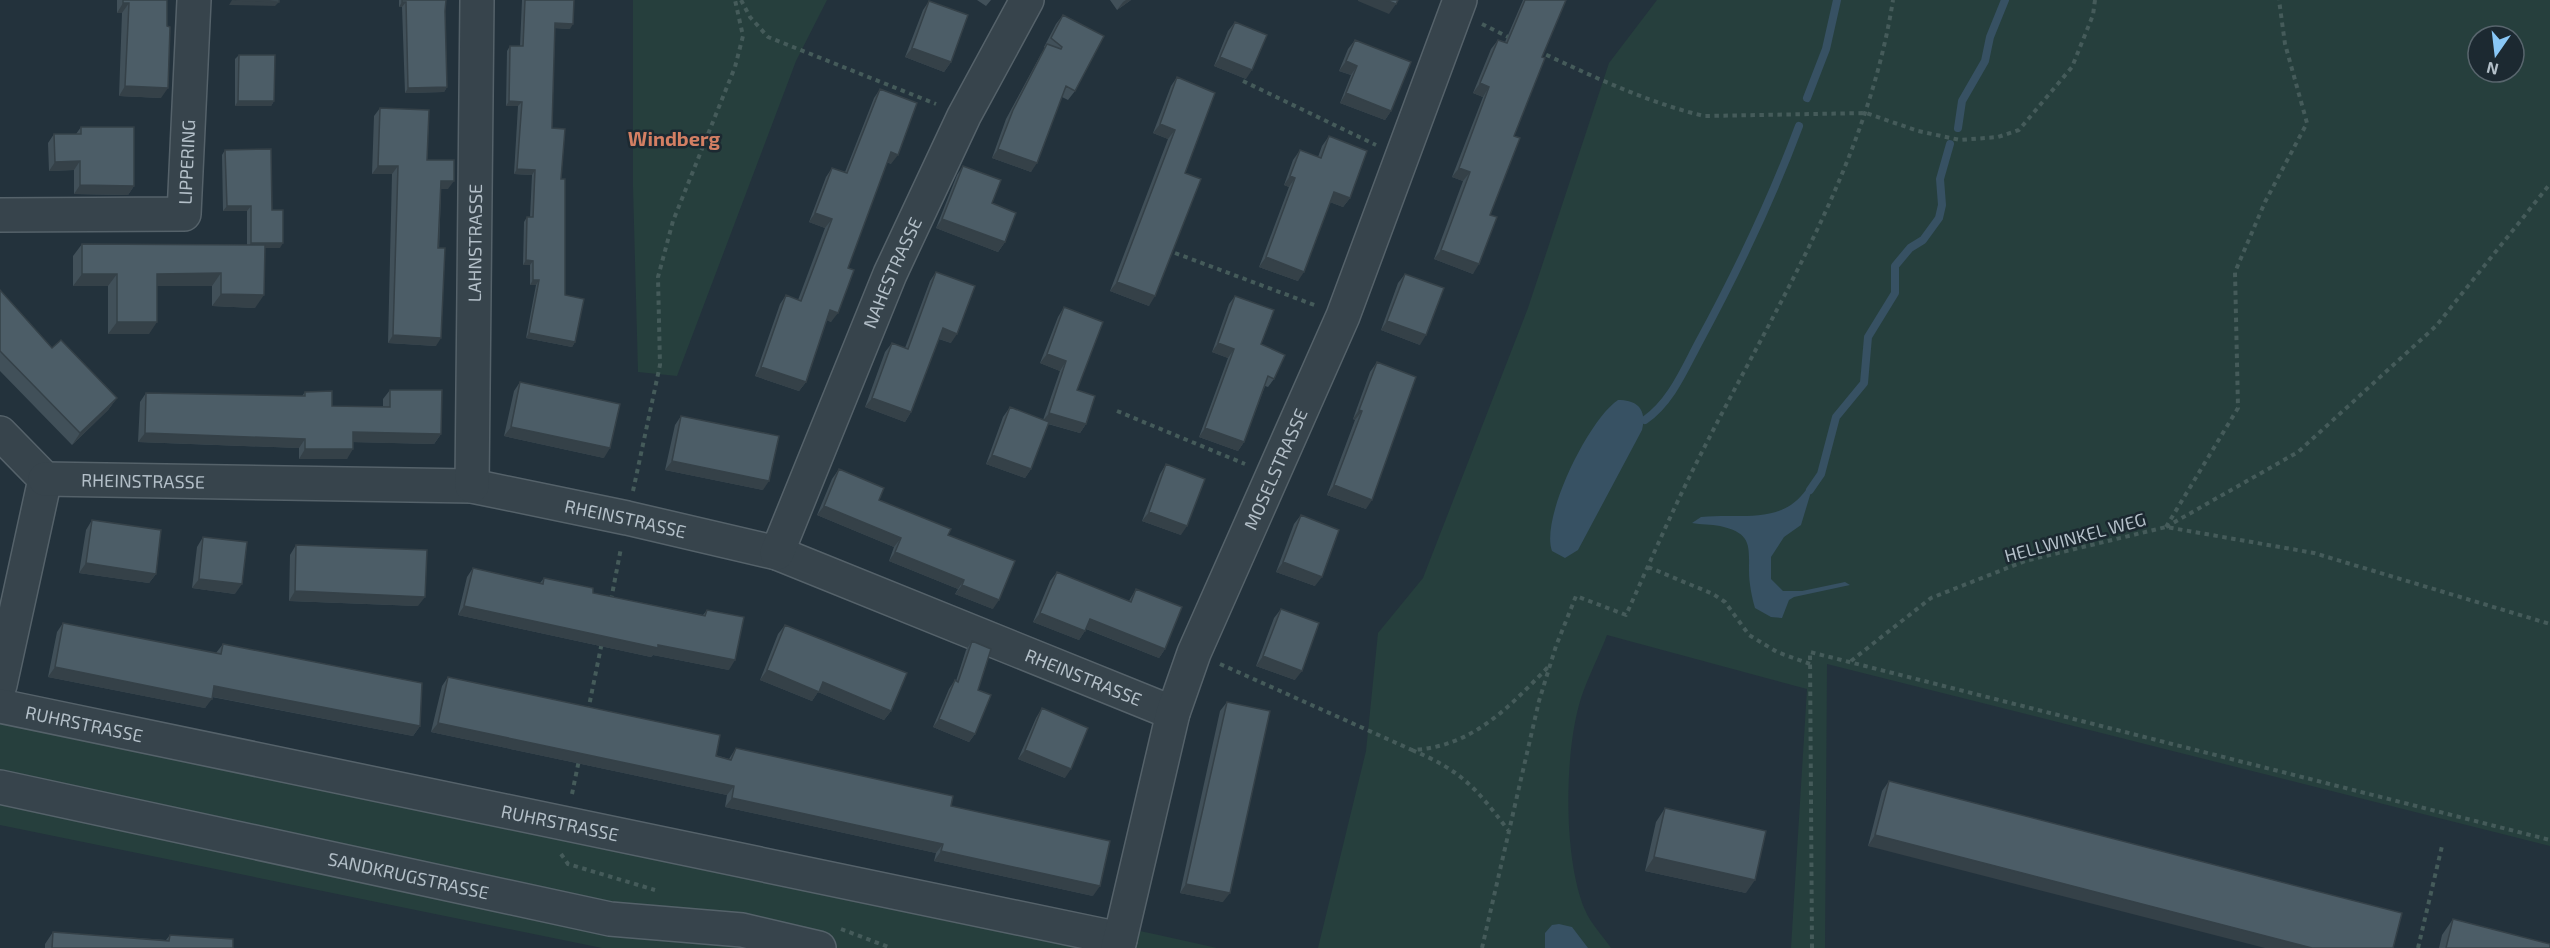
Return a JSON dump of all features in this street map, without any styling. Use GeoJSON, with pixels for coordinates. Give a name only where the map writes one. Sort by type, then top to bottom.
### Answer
{"type":"FeatureCollection","features":[{"type":"Feature","properties":{"kind":"street","name":"LIPPERING"},"geometry":{"type":"LineString","coordinates":[[0,215],[184,214],[194,0]]}},
{"type":"Feature","properties":{"kind":"street","name":"LAHNSTRASSE"},"geometry":{"type":"LineString","coordinates":[[472,486],[477,0]]}},
{"type":"Feature","properties":{"kind":"street","name":"NAHESTRASSE"},"geometry":{"type":"LineString","coordinates":[[777,553],[890,274],[964,116],[1027,0]]}},
{"type":"Feature","properties":{"kind":"street","name":"MOSELSTRASSE"},"geometry":{"type":"LineString","coordinates":[[1119,944],[1173,714],[1194,653],[1343,316],[1458,6]]}},
{"type":"Feature","properties":{"kind":"street"},"geometry":{"type":"LineString","coordinates":[[0,433],[45,479],[0,685]]}},
{"type":"Feature","properties":{"kind":"street","name":"RHEINSTRASSE"},"geometry":{"type":"LineString","coordinates":[[45,479],[472,486],[627,518],[777,553],[1173,714]]}},
{"type":"Feature","properties":{"kind":"street","name":"RUHRSTRASSE"},"geometry":{"type":"LineString","coordinates":[[0,706],[566,824],[1119,944]]}},
{"type":"Feature","properties":{"kind":"street","name":"SANDKRUGSTRASSE"},"geometry":{"type":"LineString","coordinates":[[0,787],[610,919],[742,930],[819,948]]}},
{"type":"Feature","properties":{"kind":"path"},"geometry":{"type":"LineString","coordinates":[[608,612],[660,365],[658,277],[673,221],[735,67],[743,36],[735,0]]}},
{"type":"Feature","properties":{"kind":"path"},"geometry":{"type":"LineString","coordinates":[[741,0],[750,17],[768,37],[964,116]]}},
{"type":"Feature","properties":{"kind":"path"},"geometry":{"type":"LineString","coordinates":[[1482,948],[1508,831],[1550,664],[1576,596],[1626,615],[1702,451],[1783,303],[1825,217],[1866,113],[1893,0]]}},
{"type":"Feature","properties":{"kind":"path"},"geometry":{"type":"LineString","coordinates":[[1528,46],[1621,88],[1679,110],[1704,116],[1866,113],[1918,131],[1960,140],[1998,137],[2019,130],[2072,67],[2093,15],[2095,0]]}},
{"type":"Feature","properties":{"kind":"path"},"geometry":{"type":"LineString","coordinates":[[2166,527],[2238,408],[2235,272],[2265,202],[2307,123],[2285,44],[2279,0]]}},
{"type":"Feature","properties":{"kind":"path"},"geometry":{"type":"LineString","coordinates":[[1458,6],[1518,41]]}},
{"type":"Feature","properties":{"kind":"path"},"geometry":{"type":"LineString","coordinates":[[1243,81],[1401,157]]}},
{"type":"Feature","properties":{"kind":"path"},"geometry":{"type":"LineString","coordinates":[[2166,527],[2298,452],[2436,326],[2550,184]]}},
{"type":"Feature","properties":{"kind":"path"},"geometry":{"type":"LineString","coordinates":[[1175,253],[1343,316]]}},
{"type":"Feature","properties":{"kind":"path"},"geometry":{"type":"LineString","coordinates":[[1117,411],[1271,475]]}},
{"type":"Feature","properties":{"kind":"path","name":"HELLWINKEL WEG"},"geometry":{"type":"LineString","coordinates":[[1851,661],[1930,598],[2025,561],[2166,527],[2314,553],[2550,624]]}},
{"type":"Feature","properties":{"kind":"path"},"geometry":{"type":"LineString","coordinates":[[1648,567],[1713,594],[1725,602],[1749,635],[1777,652],[1810,664]]}},
{"type":"Feature","properties":{"kind":"path"},"geometry":{"type":"LineString","coordinates":[[587,718],[604,636]]}},
{"type":"Feature","properties":{"kind":"path"},"geometry":{"type":"LineString","coordinates":[[1812,948],[1810,652],[2550,840]]}},
{"type":"Feature","properties":{"kind":"path"},"geometry":{"type":"LineString","coordinates":[[1194,653],[1457,772],[1478,790],[1508,831]]}},
{"type":"Feature","properties":{"kind":"path"},"geometry":{"type":"LineString","coordinates":[[1412,750],[1432,749],[1480,728],[1505,712],[1550,664]]}},
{"type":"Feature","properties":{"kind":"path"},"geometry":{"type":"LineString","coordinates":[[566,824],[580,753]]}},
{"type":"Feature","properties":{"kind":"path"},"geometry":{"type":"LineString","coordinates":[[2418,948],[2442,846]]}},
{"type":"Feature","properties":{"kind":"green space"},"geometry":{"type":"Polygon","coordinates":[[[633,0],[827,0],[796,61],[677,376],[638,372],[633,187],[633,0]]]}},
{"type":"Feature","properties":{"kind":"green space"},"geometry":{"type":"Polygon","coordinates":[[[1657,0],[2550,0],[2550,846],[1827,664],[1825,948],[1791,948],[1807,689],[1607,635],[1584,690],[1575,720],[1568,805],[1573,863],[1578,888],[1585,910],[1611,948],[1318,948],[1366,751],[1378,633],[1423,578],[1528,308],[1609,63],[1657,0]]]}},
{"type":"Feature","properties":{"kind":"green space"},"geometry":{"type":"Polygon","coordinates":[[[0,691],[1217,948],[602,948],[0,825],[0,691]]]}},
{"type":"Feature","properties":{"kind":"water"},"geometry":{"type":"Polygon","coordinates":[[[1618,400],[1636,404],[1642,412],[1642,430],[1578,550],[1565,558],[1552,551],[1550,536],[1560,494],[1581,447],[1606,411],[1618,400]]]}},
{"type":"Feature","properties":{"kind":"water"},"geometry":{"type":"Polygon","coordinates":[[[1806,490],[1811,492],[1801,525],[1784,537],[1771,557],[1771,579],[1783,591],[1802,591],[1845,582],[1850,585],[1794,597],[1789,600],[1782,618],[1771,617],[1755,608],[1748,548],[1743,537],[1738,532],[1720,526],[1692,523],[1701,517],[1772,513],[1796,501],[1806,490]]]}},
{"type":"Feature","properties":{"kind":"water"},"geometry":{"type":"Polygon","coordinates":[[[1552,925],[1572,927],[1588,948],[1545,948],[1545,933],[1552,925]]]}},
{"type":"Feature","properties":{"kind":"building"},"geometry":{"type":"Polygon","coordinates":[[[123,0],[167,0],[167,26],[170,27],[168,88],[125,86],[129,3],[123,3],[123,0]]]}},
{"type":"Feature","properties":{"kind":"building"},"geometry":{"type":"Polygon","coordinates":[[[236,0],[279,0],[279,2],[236,0]]]}},
{"type":"Feature","properties":{"kind":"building"},"geometry":{"type":"Polygon","coordinates":[[[402,0],[446,0],[447,87],[408,88],[406,2],[402,0]]]}},
{"type":"Feature","properties":{"kind":"building"},"geometry":{"type":"Polygon","coordinates":[[[525,0],[574,0],[573,24],[555,23],[552,128],[565,129],[561,179],[565,179],[565,295],[584,299],[575,342],[529,333],[539,280],[533,280],[533,261],[526,260],[527,217],[533,217],[535,170],[517,169],[522,102],[509,101],[510,46],[523,46],[525,0]]]}},
{"type":"Feature","properties":{"kind":"building"},"geometry":{"type":"Polygon","coordinates":[[[1386,0],[1398,0],[1396,4],[1386,0]]]}},
{"type":"Feature","properties":{"kind":"building"},"geometry":{"type":"Polygon","coordinates":[[[1525,0],[1566,0],[1542,57],[1545,58],[1514,136],[1520,138],[1490,215],[1497,217],[1479,264],[1441,250],[1470,172],[1459,168],[1489,87],[1480,83],[1498,40],[1507,43],[1525,0]]]}},
{"type":"Feature","properties":{"kind":"building"},"geometry":{"type":"Polygon","coordinates":[[[929,1],[968,15],[951,62],[912,48],[929,1]]]}},
{"type":"Feature","properties":{"kind":"building"},"geometry":{"type":"Polygon","coordinates":[[[1063,15],[1104,36],[1075,91],[1066,86],[1037,163],[998,149],[1013,110],[1047,44],[1061,49],[1062,47],[1051,38],[1063,15]]]}},
{"type":"Feature","properties":{"kind":"building"},"geometry":{"type":"Polygon","coordinates":[[[1235,22],[1267,35],[1252,70],[1220,57],[1235,22]]]}},
{"type":"Feature","properties":{"kind":"building"},"geometry":{"type":"Polygon","coordinates":[[[1355,40],[1411,62],[1391,111],[1346,93],[1357,66],[1346,61],[1355,40]]]}},
{"type":"Feature","properties":{"kind":"building"},"geometry":{"type":"Polygon","coordinates":[[[239,55],[275,55],[274,101],[238,101],[239,55]]]}},
{"type":"Feature","properties":{"kind":"building"},"geometry":{"type":"Polygon","coordinates":[[[1177,77],[1215,93],[1185,173],[1201,179],[1155,296],[1117,282],[1175,130],[1160,124],[1177,77]]]}},
{"type":"Feature","properties":{"kind":"building"},"geometry":{"type":"Polygon","coordinates":[[[880,89],[917,103],[898,155],[891,152],[848,268],[854,270],[838,313],[830,310],[806,382],[761,367],[786,295],[801,301],[832,219],[815,213],[832,168],[847,173],[880,89]]]}},
{"type":"Feature","properties":{"kind":"building"},"geometry":{"type":"Polygon","coordinates":[[[380,108],[429,110],[427,160],[454,160],[454,181],[441,181],[438,248],[445,248],[441,338],[393,335],[398,166],[378,166],[380,108]]]}},
{"type":"Feature","properties":{"kind":"building"},"geometry":{"type":"Polygon","coordinates":[[[81,127],[134,127],[134,186],[80,185],[80,161],[55,162],[54,134],[81,134],[81,127]]]}},
{"type":"Feature","properties":{"kind":"building"},"geometry":{"type":"Polygon","coordinates":[[[1329,136],[1367,151],[1350,198],[1334,192],[1304,272],[1266,257],[1295,178],[1290,176],[1300,150],[1321,158],[1329,136]]]}},
{"type":"Feature","properties":{"kind":"building"},"geometry":{"type":"Polygon","coordinates":[[[271,149],[272,210],[283,210],[283,243],[251,243],[251,206],[227,206],[225,150],[271,149]]]}},
{"type":"Feature","properties":{"kind":"building"},"geometry":{"type":"Polygon","coordinates":[[[963,166],[1001,180],[992,203],[1016,213],[1005,242],[942,219],[963,166]]]}},
{"type":"Feature","properties":{"kind":"building"},"geometry":{"type":"Polygon","coordinates":[[[82,244],[265,245],[264,295],[221,294],[221,273],[157,274],[157,322],[117,322],[117,274],[82,274],[82,244]]]}},
{"type":"Feature","properties":{"kind":"building"},"geometry":{"type":"Polygon","coordinates":[[[936,272],[975,286],[957,334],[943,328],[911,412],[872,398],[892,343],[908,349],[936,272]]]}},
{"type":"Feature","properties":{"kind":"building"},"geometry":{"type":"Polygon","coordinates":[[[1405,274],[1444,288],[1426,335],[1387,321],[1405,274]]]}},
{"type":"Feature","properties":{"kind":"building"},"geometry":{"type":"Polygon","coordinates":[[[0,290],[52,348],[61,340],[117,398],[80,433],[0,351],[0,290]]]}},
{"type":"Feature","properties":{"kind":"building"},"geometry":{"type":"Polygon","coordinates":[[[1235,296],[1274,310],[1261,344],[1285,355],[1274,379],[1268,376],[1244,442],[1205,428],[1234,349],[1218,343],[1235,296]]]}},
{"type":"Feature","properties":{"kind":"building"},"geometry":{"type":"Polygon","coordinates":[[[1064,307],[1103,322],[1077,390],[1095,396],[1086,424],[1049,413],[1066,361],[1047,354],[1064,307]]]}},
{"type":"Feature","properties":{"kind":"building"},"geometry":{"type":"Polygon","coordinates":[[[1377,362],[1416,377],[1372,500],[1334,485],[1362,411],[1359,410],[1377,362]]]}},
{"type":"Feature","properties":{"kind":"building"},"geometry":{"type":"Polygon","coordinates":[[[520,382],[620,404],[610,448],[511,427],[520,382]]]}},
{"type":"Feature","properties":{"kind":"building"},"geometry":{"type":"Polygon","coordinates":[[[390,390],[442,390],[441,434],[353,432],[353,449],[305,449],[305,439],[145,433],[146,393],[305,396],[305,392],[332,391],[332,406],[390,407],[390,390]]]}},
{"type":"Feature","properties":{"kind":"building"},"geometry":{"type":"Polygon","coordinates":[[[1010,407],[1049,422],[1031,469],[992,455],[1010,407]]]}},
{"type":"Feature","properties":{"kind":"building"},"geometry":{"type":"Polygon","coordinates":[[[681,416],[779,436],[769,481],[672,461],[681,416]]]}},
{"type":"Feature","properties":{"kind":"building"},"geometry":{"type":"Polygon","coordinates":[[[1166,464],[1205,479],[1187,526],[1149,512],[1166,464]]]}},
{"type":"Feature","properties":{"kind":"building"},"geometry":{"type":"Polygon","coordinates":[[[839,469],[884,488],[879,500],[951,529],[948,535],[1015,561],[999,600],[962,585],[964,580],[895,552],[901,538],[824,506],[839,469]]]}},
{"type":"Feature","properties":{"kind":"building"},"geometry":{"type":"Polygon","coordinates":[[[1301,515],[1339,530],[1322,577],[1283,562],[1301,515]]]}},
{"type":"Feature","properties":{"kind":"building"},"geometry":{"type":"Polygon","coordinates":[[[92,520],[161,530],[156,574],[86,563],[92,520]]]}},
{"type":"Feature","properties":{"kind":"building"},"geometry":{"type":"Polygon","coordinates":[[[203,537],[247,542],[242,584],[199,579],[203,537]]]}},
{"type":"Feature","properties":{"kind":"building"},"geometry":{"type":"Polygon","coordinates":[[[296,545],[427,550],[425,597],[295,591],[296,545]]]}},
{"type":"Feature","properties":{"kind":"building"},"geometry":{"type":"Polygon","coordinates":[[[473,568],[543,584],[544,578],[593,588],[593,593],[705,616],[707,610],[744,617],[735,660],[658,645],[658,648],[464,606],[473,568]]]}},
{"type":"Feature","properties":{"kind":"building"},"geometry":{"type":"Polygon","coordinates":[[[1057,572],[1131,602],[1136,589],[1182,607],[1165,649],[1090,619],[1085,631],[1040,613],[1057,572]]]}},
{"type":"Feature","properties":{"kind":"building"},"geometry":{"type":"Polygon","coordinates":[[[1281,609],[1319,623],[1302,671],[1263,656],[1281,609]]]}},
{"type":"Feature","properties":{"kind":"building"},"geometry":{"type":"Polygon","coordinates":[[[63,623],[221,654],[223,644],[422,683],[420,726],[214,686],[212,699],[55,667],[63,623]]]}},
{"type":"Feature","properties":{"kind":"building"},"geometry":{"type":"Polygon","coordinates":[[[785,625],[907,673],[891,711],[823,682],[819,692],[767,670],[785,625]]]}},
{"type":"Feature","properties":{"kind":"building"},"geometry":{"type":"Polygon","coordinates":[[[972,641],[991,649],[978,690],[991,695],[975,734],[939,719],[955,680],[958,682],[972,641]]]}},
{"type":"Feature","properties":{"kind":"building"},"geometry":{"type":"Polygon","coordinates":[[[448,677],[720,735],[716,756],[731,760],[736,748],[953,796],[951,806],[1110,841],[1100,886],[941,851],[943,844],[732,798],[734,786],[438,723],[448,677]]]}},
{"type":"Feature","properties":{"kind":"building"},"geometry":{"type":"Polygon","coordinates":[[[1227,702],[1270,711],[1230,893],[1186,884],[1227,702]]]}},
{"type":"Feature","properties":{"kind":"building"},"geometry":{"type":"Polygon","coordinates":[[[1042,708],[1088,728],[1071,769],[1025,750],[1042,708]]]}},
{"type":"Feature","properties":{"kind":"building"},"geometry":{"type":"Polygon","coordinates":[[[1889,781],[2402,913],[2393,948],[2312,948],[1875,835],[1889,781]]]}},
{"type":"Feature","properties":{"kind":"building"},"geometry":{"type":"Polygon","coordinates":[[[1665,808],[1766,831],[1755,880],[1654,857],[1665,808]]]}},
{"type":"Feature","properties":{"kind":"building"},"geometry":{"type":"Polygon","coordinates":[[[2453,919],[2550,944],[2550,948],[2446,948],[2453,919]]]}},
{"type":"Feature","properties":{"kind":"building"},"geometry":{"type":"Polygon","coordinates":[[[53,932],[169,941],[170,935],[233,939],[233,948],[52,948],[53,932]]]}},
{"type":"Feature","properties":{"kind":"waterway"},"geometry":{"type":"LineString","coordinates":[[1807,98],[1826,49],[1837,0]]}},
{"type":"Feature","properties":{"kind":"waterway"},"geometry":{"type":"LineString","coordinates":[[1958,128],[1962,101],[1985,61],[1990,37],[2005,0]]}},
{"type":"Feature","properties":{"kind":"waterway"},"geometry":{"type":"LineString","coordinates":[[1645,420],[1670,395],[1713,316],[1765,209],[1799,126]]}},
{"type":"Feature","properties":{"kind":"waterway"},"geometry":{"type":"LineString","coordinates":[[1810,490],[1821,474],[1836,417],[1864,383],[1868,337],[1895,293],[1895,266],[1910,248],[1923,240],[1939,218],[1942,205],[1940,179],[1950,144]]}},
{"type":"Feature","properties":{"kind":"district","name":"Windberg"},"geometry":{"type":"Point","coordinates":[674,138]}}]}
